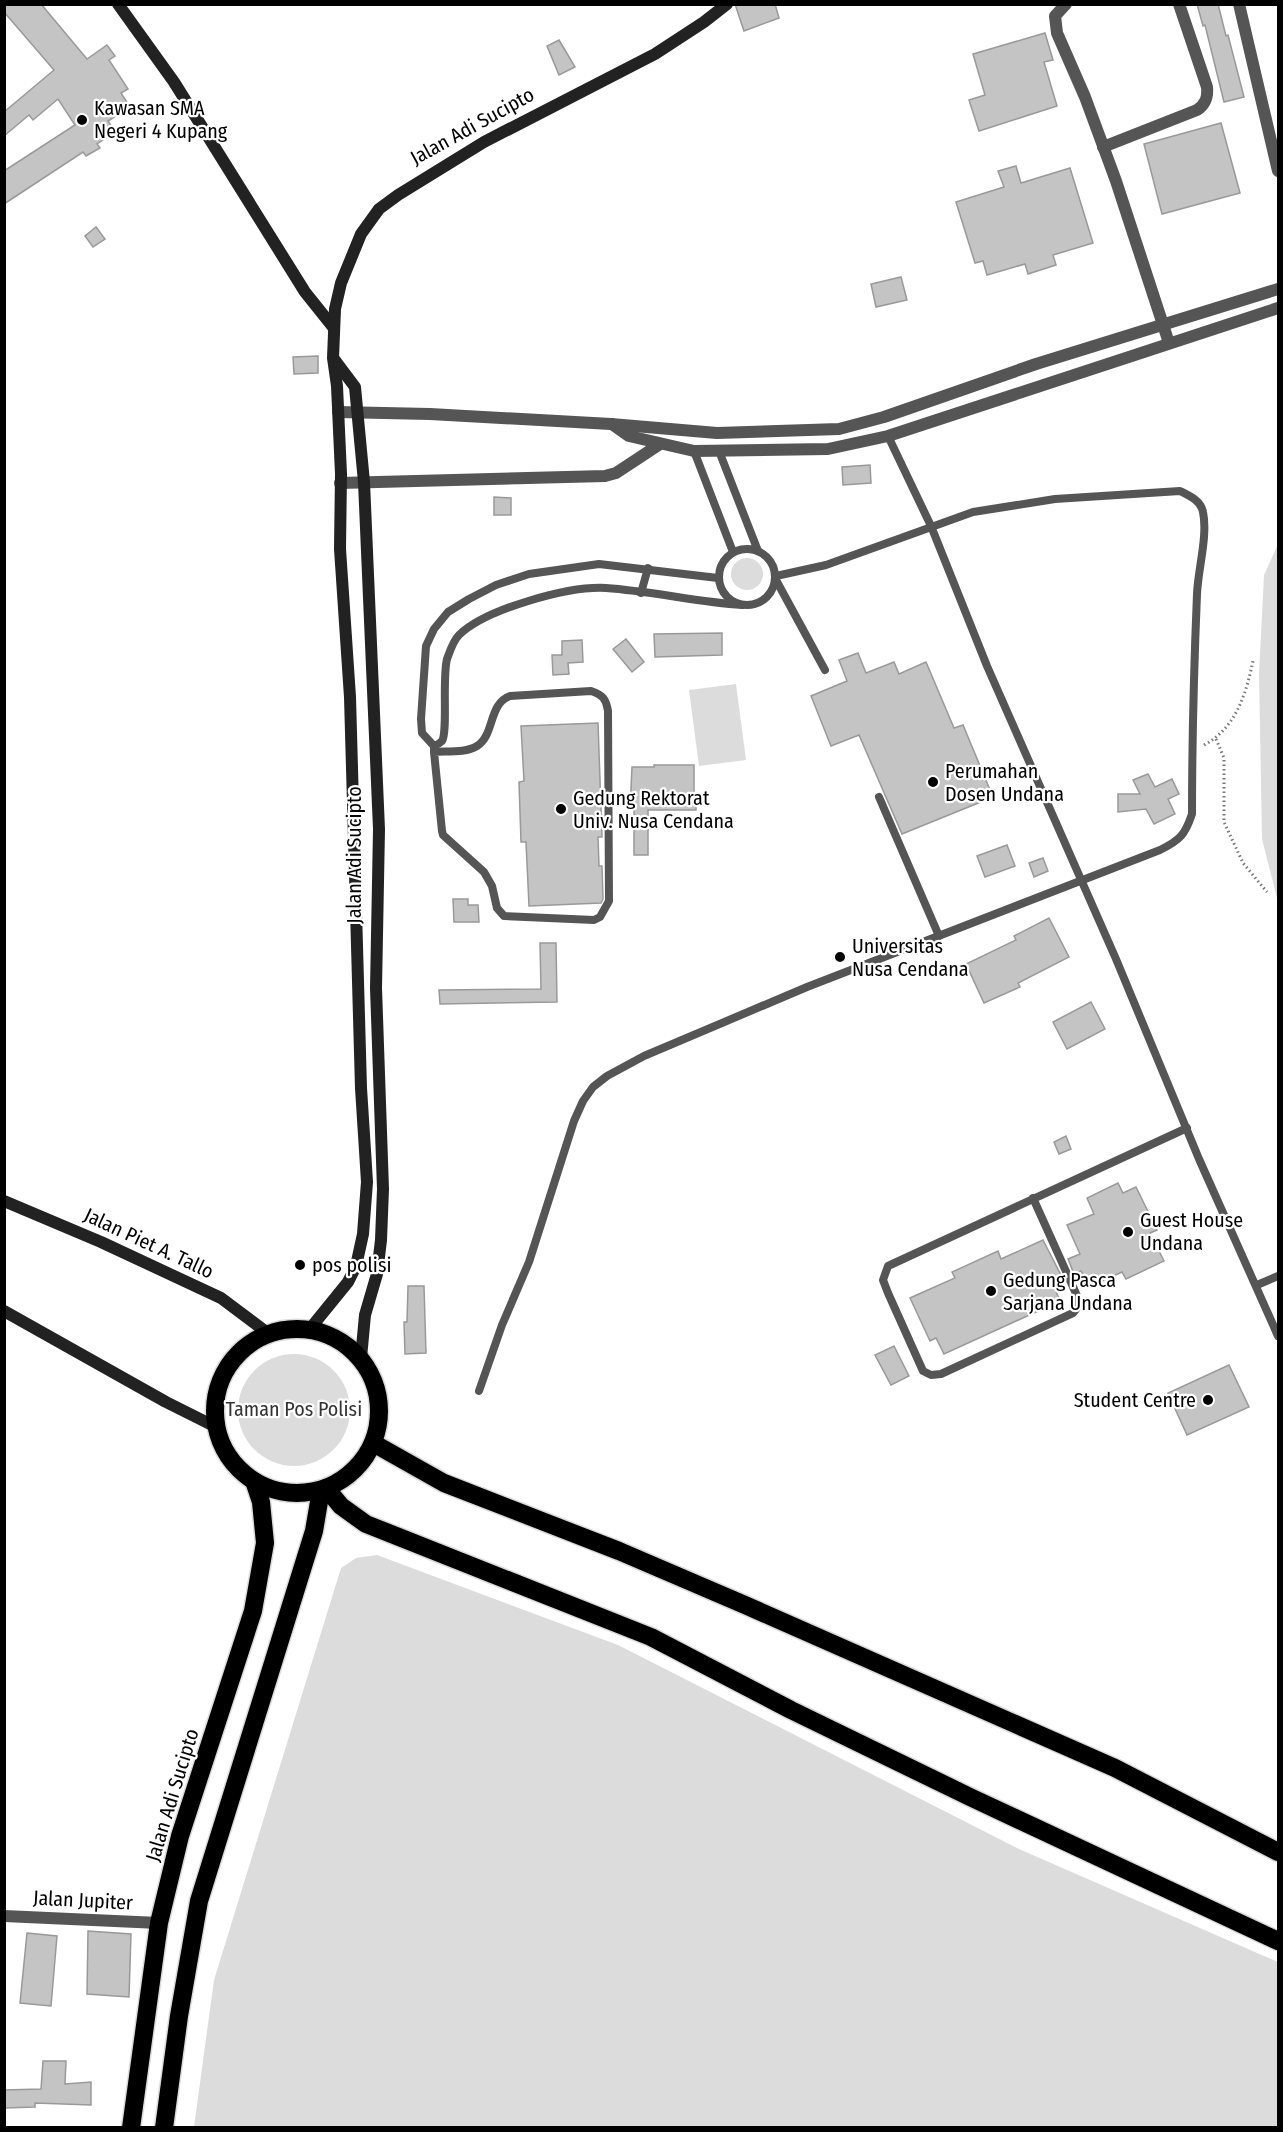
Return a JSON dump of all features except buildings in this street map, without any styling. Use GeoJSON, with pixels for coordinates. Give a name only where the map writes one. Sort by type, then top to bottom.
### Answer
{"type":"FeatureCollection","features":[{"type":"Feature","properties":{"kind":"highway"},"geometry":{"type":"LineString","coordinates":[[289,1329],[309,1330],[328,1335],[346,1345],[361,1358],[375,1384],[380,1414],[373,1443],[362,1462],[346,1478],[323,1489],[298,1493],[276,1490],[254,1481],[237,1467],[224,1449],[216,1427],[216,1398],[225,1371],[244,1348],[269,1334],[289,1329]]}},
{"type":"Feature","properties":{"kind":"highway"},"geometry":{"type":"LineString","coordinates":[[373,1443],[444,1483],[619,1551],[1114,1768],[1278,1852]]}},
{"type":"Feature","properties":{"kind":"highway","name":"Jalan Adi Sucipto"},"geometry":{"type":"LineString","coordinates":[[131,2127],[159,1923],[180,1836],[253,1611],[265,1543],[261,1502],[254,1481]]}},
{"type":"Feature","properties":{"kind":"highway"},"geometry":{"type":"LineString","coordinates":[[323,1489],[341,1506],[366,1524],[651,1637],[791,1710],[970,1797],[1278,1941]]}},
{"type":"Feature","properties":{"kind":"highway"},"geometry":{"type":"LineString","coordinates":[[164,2127],[179,2016],[199,1901],[314,1531],[323,1489]]}},
{"type":"Feature","properties":{"kind":"main road"},"geometry":{"type":"LineString","coordinates":[[118,4],[174,82],[305,292],[333,327]]}},
{"type":"Feature","properties":{"kind":"main road","name":"Jalan Adi Sucipto"},"geometry":{"type":"LineString","coordinates":[[309,1330],[348,1282],[356,1266],[363,1234],[367,1182],[361,1088],[350,698],[340,549],[338,412],[333,358],[334,309],[341,283],[361,234],[379,209],[398,195],[484,142],[655,54],[727,4]]}},
{"type":"Feature","properties":{"kind":"main road","name":"Jalan Adi Sucipto"},"geometry":{"type":"LineString","coordinates":[[333,358],[355,387],[364,482],[378,818],[376,988],[383,1189],[378,1262],[365,1315],[361,1358]]}},
{"type":"Feature","properties":{"kind":"main road","name":"Jalan Piet A. Tallo"},"geometry":{"type":"LineString","coordinates":[[4,1201],[101,1242],[221,1298],[269,1334]]}},
{"type":"Feature","properties":{"kind":"main road"},"geometry":{"type":"LineString","coordinates":[[4,1311],[166,1402],[216,1427]]}},
{"type":"Feature","properties":{"kind":"street"},"geometry":{"type":"LineString","coordinates":[[1066,4],[1055,16],[1057,33],[1116,181],[1169,344]]}},
{"type":"Feature","properties":{"kind":"street"},"geometry":{"type":"LineString","coordinates":[[1103,147],[1197,110],[1206,102],[1207,87],[1179,4]]}},
{"type":"Feature","properties":{"kind":"street"},"geometry":{"type":"LineString","coordinates":[[1239,4],[1278,171]]}},
{"type":"Feature","properties":{"kind":"street"},"geometry":{"type":"LineString","coordinates":[[338,412],[430,414],[611,424],[717,433],[839,429],[884,417],[1036,364],[1278,289]]}},
{"type":"Feature","properties":{"kind":"street"},"geometry":{"type":"LineString","coordinates":[[611,424],[628,436],[694,452],[828,449],[888,436],[1278,308]]}},
{"type":"Feature","properties":{"kind":"street"},"geometry":{"type":"LineString","coordinates":[[884,417],[888,436]]}},
{"type":"Feature","properties":{"kind":"street"},"geometry":{"type":"LineString","coordinates":[[717,433],[719,451]]}},
{"type":"Feature","properties":{"kind":"street"},"geometry":{"type":"LineString","coordinates":[[340,483],[605,476],[616,473],[660,444]]}},
{"type":"Feature","properties":{"kind":"street","name":"Jalan Jupiter"},"geometry":{"type":"LineString","coordinates":[[5,1916],[159,1923]]}},
{"type":"Feature","properties":{"kind":"lane"},"geometry":{"type":"LineString","coordinates":[[888,436],[931,526],[987,666],[1199,1159],[1278,1335]]}},
{"type":"Feature","properties":{"kind":"lane"},"geometry":{"type":"LineString","coordinates":[[719,451],[758,550]]}},
{"type":"Feature","properties":{"kind":"lane"},"geometry":{"type":"LineString","coordinates":[[694,452],[733,552]]}},
{"type":"Feature","properties":{"kind":"lane"},"geometry":{"type":"LineString","coordinates":[[479,1391],[501,1325],[529,1262],[570,1131],[583,1101],[607,1076],[645,1056],[807,987],[1160,850],[1176,842],[1186,831],[1192,814],[1193,674],[1198,581],[1205,525],[1203,509],[1195,499],[1180,492],[1055,499],[973,512],[826,565],[776,578]]}},
{"type":"Feature","properties":{"kind":"lane"},"geometry":{"type":"LineString","coordinates":[[742,605],[730,600],[722,591],[718,578],[720,568],[725,558],[733,552],[746,548],[758,550],[768,557],[774,566],[776,578],[825,670]]}},
{"type":"Feature","properties":{"kind":"lane"},"geometry":{"type":"LineString","coordinates":[[434,749],[470,749],[479,745],[501,701],[510,696],[591,691],[601,694],[606,699],[608,711],[609,901],[600,917],[594,920],[504,916],[500,912],[492,886],[484,872],[443,836],[434,749],[422,733],[426,646],[434,630],[448,612],[496,585],[529,574],[599,564],[718,578]]}},
{"type":"Feature","properties":{"kind":"lane"},"geometry":{"type":"LineString","coordinates":[[640,593],[648,568]]}},
{"type":"Feature","properties":{"kind":"lane"},"geometry":{"type":"LineString","coordinates":[[434,749],[442,741],[446,726],[444,679],[446,662],[457,637],[472,624],[494,612],[545,597],[604,588],[754,605],[765,600],[773,591],[776,578]]}},
{"type":"Feature","properties":{"kind":"lane"},"geometry":{"type":"LineString","coordinates":[[879,796],[939,936]]}},
{"type":"Feature","properties":{"kind":"lane"},"geometry":{"type":"LineString","coordinates":[[1033,1197],[1078,1298],[1077,1308],[1073,1313],[1037,1332],[941,1374],[931,1375],[923,1371],[883,1280],[888,1266],[1033,1197],[1187,1128]]}},
{"type":"Feature","properties":{"kind":"lane"},"geometry":{"type":"LineString","coordinates":[[1257,1285],[1278,1276]]}},
{"type":"Feature","properties":{"kind":"path"},"geometry":{"type":"LineString","coordinates":[[1192,752],[1216,739],[1236,716],[1248,684],[1253,661]]}},
{"type":"Feature","properties":{"kind":"path"},"geometry":{"type":"LineString","coordinates":[[1216,739],[1224,758],[1224,822],[1243,863],[1267,892]]}},
{"type":"Feature","properties":{"kind":"green space"},"geometry":{"type":"Polygon","coordinates":[[[1278,544],[1278,902],[1262,839],[1259,674],[1264,575],[1278,544]]]}},
{"type":"Feature","properties":{"kind":"green space"},"geometry":{"type":"Polygon","coordinates":[[[747,558],[758,563],[763,574],[758,585],[747,590],[736,585],[731,574],[736,563],[747,558]]]}},
{"type":"Feature","properties":{"kind":"green space"},"geometry":{"type":"Polygon","coordinates":[[[736,684],[746,760],[699,766],[689,690],[736,684]]]}},
{"type":"Feature","properties":{"kind":"green space","name":"Taman Pos Polisi"},"geometry":{"type":"Polygon","coordinates":[[[294,1354],[315,1358],[334,1370],[346,1389],[350,1410],[346,1431],[334,1450],[315,1462],[294,1466],[273,1462],[254,1450],[242,1431],[238,1410],[242,1389],[254,1370],[273,1358],[294,1354]]]}},
{"type":"Feature","properties":{"kind":"green space"},"geometry":{"type":"Polygon","coordinates":[[[377,1555],[618,1645],[1019,1849],[1278,1962],[1278,2127],[194,2127],[214,1980],[341,1568],[356,1558],[377,1555]]]}},
{"type":"Feature","properties":{"kind":"place","name":"Kawasan SMA Negeri 4 Kupang"},"geometry":{"type":"Point","coordinates":[82,120]}},
{"type":"Feature","properties":{"kind":"place","name":"Perumahan Dosen Undana"},"geometry":{"type":"Point","coordinates":[933,782]}},
{"type":"Feature","properties":{"kind":"place","name":"Gedung Rektorat Univ. Nusa Cendana"},"geometry":{"type":"Point","coordinates":[561,809]}},
{"type":"Feature","properties":{"kind":"place","name":"Universitas Nusa Cendana"},"geometry":{"type":"Point","coordinates":[840,957]}},
{"type":"Feature","properties":{"kind":"place","name":"Guest House Undana"},"geometry":{"type":"Point","coordinates":[1128,1232]}},
{"type":"Feature","properties":{"kind":"place","name":"pos polisi"},"geometry":{"type":"Point","coordinates":[300,1265]}},
{"type":"Feature","properties":{"kind":"place","name":"Gedung Pasca Sarjana Undana"},"geometry":{"type":"Point","coordinates":[991,1291]}},
{"type":"Feature","properties":{"kind":"place","name":"Student Centre"},"geometry":{"type":"Point","coordinates":[1208,1400]}}]}
